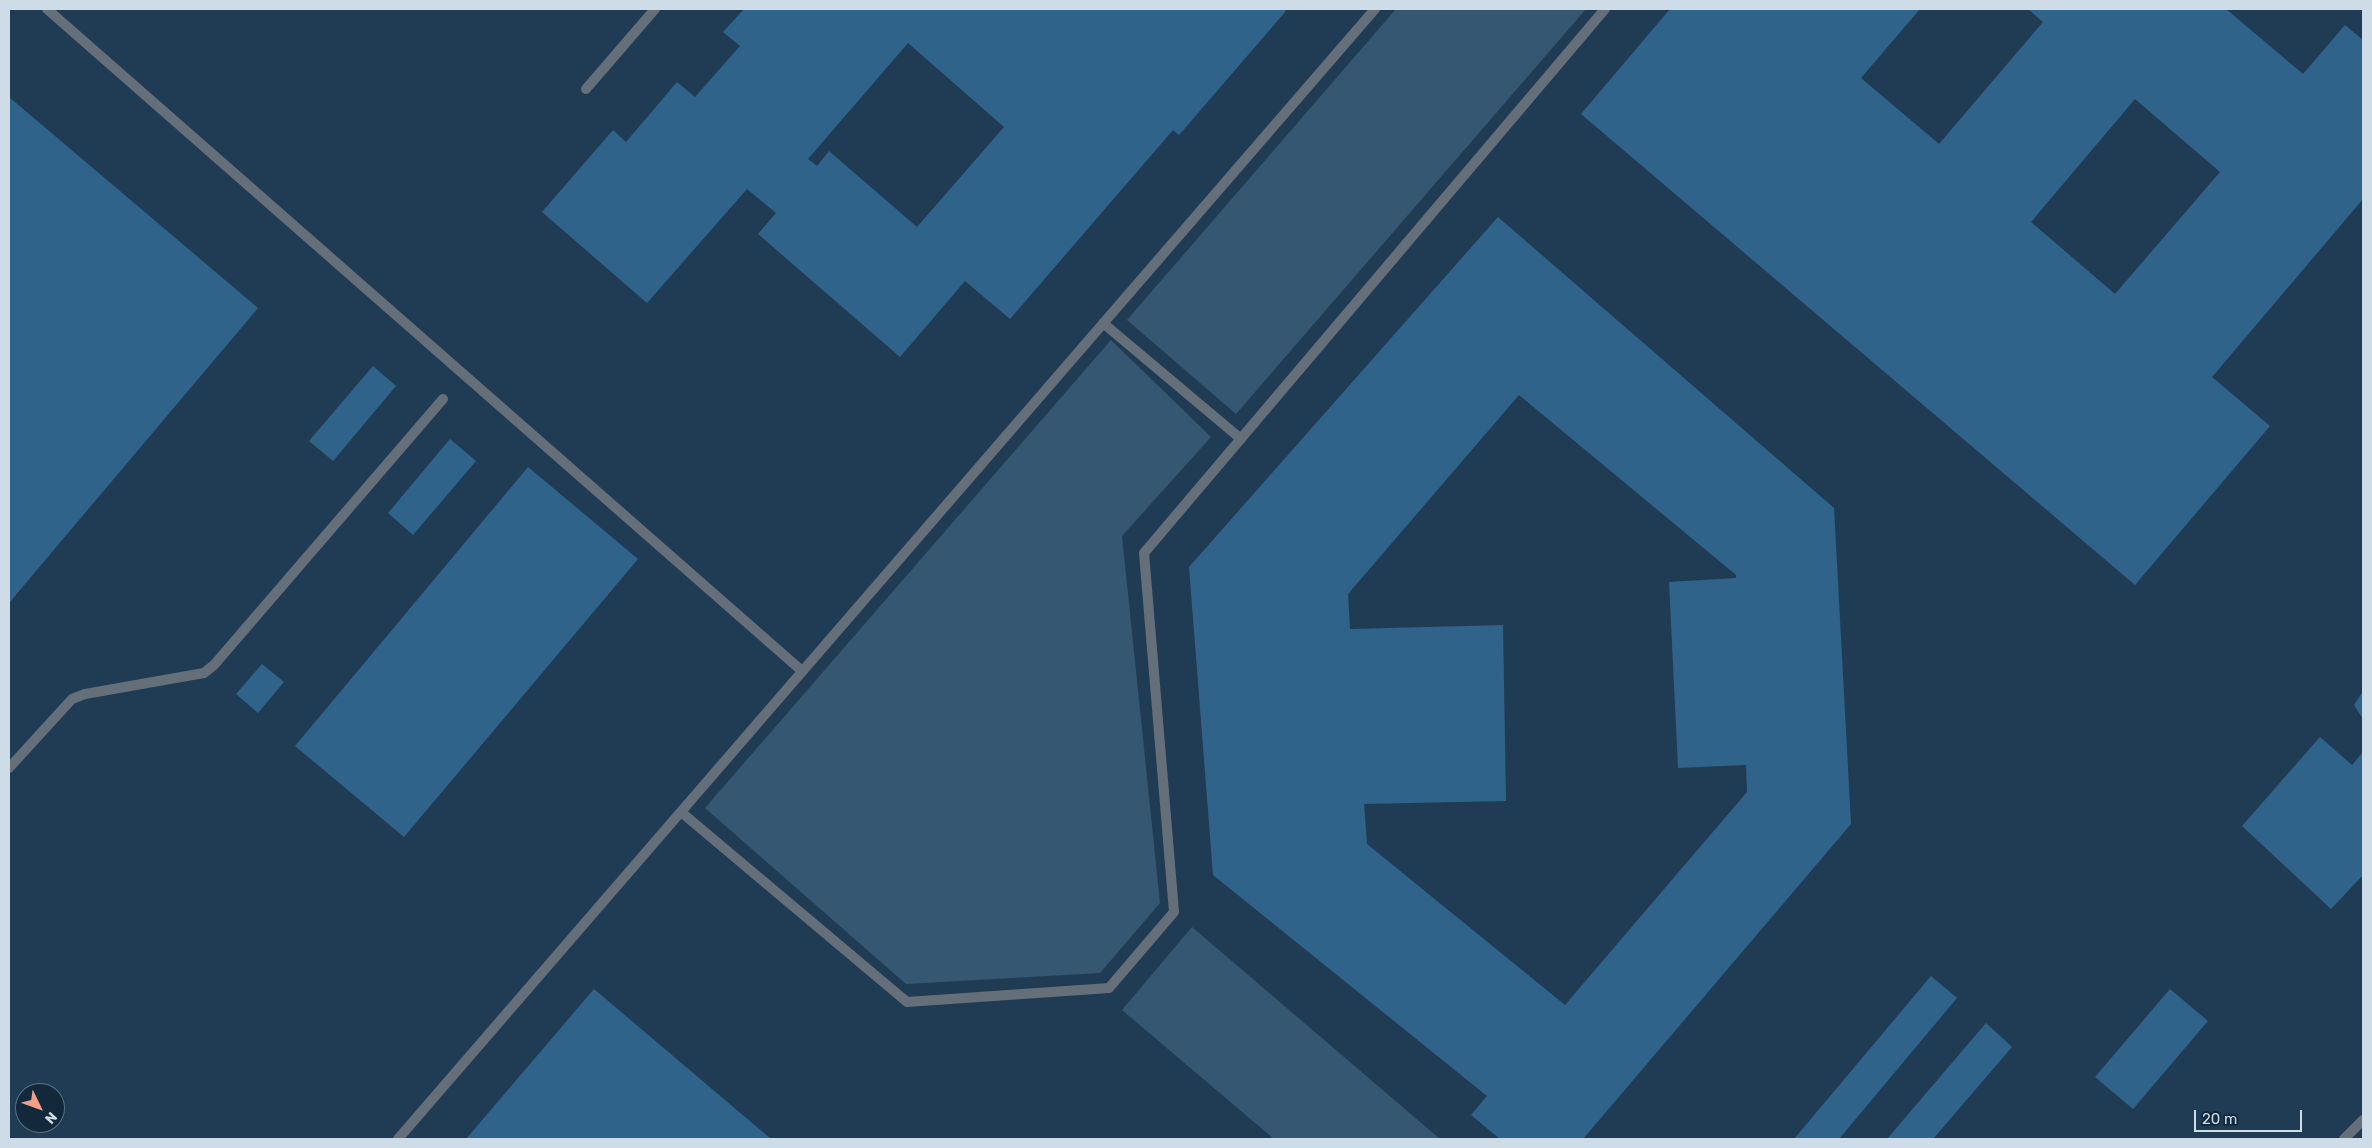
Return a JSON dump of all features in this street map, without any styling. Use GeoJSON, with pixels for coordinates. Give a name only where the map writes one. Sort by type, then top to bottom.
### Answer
{"type":"FeatureCollection","features":[{"type":"Feature","properties":{"kind":"lane"},"geometry":{"type":"LineString","coordinates":[[47,9],[802,671]]}},
{"type":"Feature","properties":{"kind":"lane"},"geometry":{"type":"LineString","coordinates":[[586,89],[655,9]]}},
{"type":"Feature","properties":{"kind":"lane"},"geometry":{"type":"LineString","coordinates":[[398,1139],[1375,9]]}},
{"type":"Feature","properties":{"kind":"lane"},"geometry":{"type":"LineString","coordinates":[[681,812],[907,1002],[1109,988],[1174,912],[1144,553],[1605,9]]}},
{"type":"Feature","properties":{"kind":"lane"},"geometry":{"type":"LineString","coordinates":[[1103,323],[1241,439]]}},
{"type":"Feature","properties":{"kind":"lane"},"geometry":{"type":"LineString","coordinates":[[9,768],[72,699],[85,694],[204,673],[214,665],[443,399]]}},
{"type":"Feature","properties":{"kind":"lane"},"geometry":{"type":"LineString","coordinates":[[2344,1139],[2363,1120]]}},
{"type":"Feature","properties":{"kind":"shaded area"},"geometry":{"type":"Polygon","coordinates":[[[9,9],[2363,9],[2363,1139],[9,1139],[9,9]]]}},
{"type":"Feature","properties":{"kind":"shaded area"},"geometry":{"type":"Polygon","coordinates":[[[1396,9],[1586,9],[1236,414],[1127,320],[1396,9]]]}},
{"type":"Feature","properties":{"kind":"shaded area"},"geometry":{"type":"Polygon","coordinates":[[[1111,340],[1211,437],[1122,536],[1160,903],[1100,973],[906,984],[705,808],[1111,340]]]}},
{"type":"Feature","properties":{"kind":"shaded area"},"geometry":{"type":"Polygon","coordinates":[[[1192,927],[1440,1139],[1274,1139],[1122,1010],[1192,927]]]}},
{"type":"Feature","properties":{"kind":"building"},"geometry":{"type":"Polygon","coordinates":[[[744,9],[1284,9],[1286,11],[1179,135],[1173,130],[1010,319],[965,281],[900,357],[758,234],[776,213],[747,189],[647,303],[542,212],[613,130],[626,142],[677,82],[695,97],[740,46],[723,32],[744,9]],[[908,43],[808,159],[817,166],[829,151],[917,227],[1004,127],[908,43]]]}},
{"type":"Feature","properties":{"kind":"building"},"geometry":{"type":"Polygon","coordinates":[[[1670,9],[1920,9],[1861,78],[1939,144],[2043,22],[2028,9],[2226,9],[2303,74],[2345,25],[2363,40],[2363,199],[2212,377],[2270,426],[2135,585],[1581,114],[1670,9]],[[2135,99],[2031,222],[2115,294],[2220,172],[2135,99]]]}},
{"type":"Feature","properties":{"kind":"building"},"geometry":{"type":"Polygon","coordinates":[[[9,97],[258,308],[9,603],[9,97]]]}},
{"type":"Feature","properties":{"kind":"building"},"geometry":{"type":"Polygon","coordinates":[[[1498,217],[1834,508],[1851,824],[1583,1139],[1500,1139],[1471,1115],[1487,1096],[1213,875],[1189,567],[1498,217]],[[1519,395],[1348,594],[1350,629],[1503,625],[1506,801],[1364,804],[1367,844],[1565,1005],[1747,792],[1746,765],[1678,768],[1669,582],[1736,578],[1736,575],[1519,395]]]}},
{"type":"Feature","properties":{"kind":"building"},"geometry":{"type":"Polygon","coordinates":[[[373,366],[396,386],[333,461],[309,441],[373,366]]]}},
{"type":"Feature","properties":{"kind":"building"},"geometry":{"type":"Polygon","coordinates":[[[450,439],[476,461],[413,535],[388,513],[450,439]]]}},
{"type":"Feature","properties":{"kind":"building"},"geometry":{"type":"Polygon","coordinates":[[[528,467],[638,559],[404,837],[295,746],[528,467]]]}},
{"type":"Feature","properties":{"kind":"building"},"geometry":{"type":"Polygon","coordinates":[[[262,664],[284,682],[258,713],[236,694],[262,664]]]}},
{"type":"Feature","properties":{"kind":"building"},"geometry":{"type":"Polygon","coordinates":[[[2363,691],[2363,719],[2354,705],[2363,691]]]}},
{"type":"Feature","properties":{"kind":"building"},"geometry":{"type":"Polygon","coordinates":[[[2320,737],[2352,765],[2363,752],[2363,875],[2331,909],[2242,826],[2320,737]]]}},
{"type":"Feature","properties":{"kind":"building"},"geometry":{"type":"Polygon","coordinates":[[[1931,976],[1957,998],[1839,1139],[1794,1139],[1931,976]]]}},
{"type":"Feature","properties":{"kind":"building"},"geometry":{"type":"Polygon","coordinates":[[[594,989],[771,1139],[466,1139],[594,989]]]}},
{"type":"Feature","properties":{"kind":"building"},"geometry":{"type":"Polygon","coordinates":[[[2170,989],[2208,1021],[2133,1109],[2095,1077],[2170,989]]]}},
{"type":"Feature","properties":{"kind":"building"},"geometry":{"type":"Polygon","coordinates":[[[1986,1023],[2012,1047],[1933,1139],[1887,1139],[1986,1023]]]}}]}
